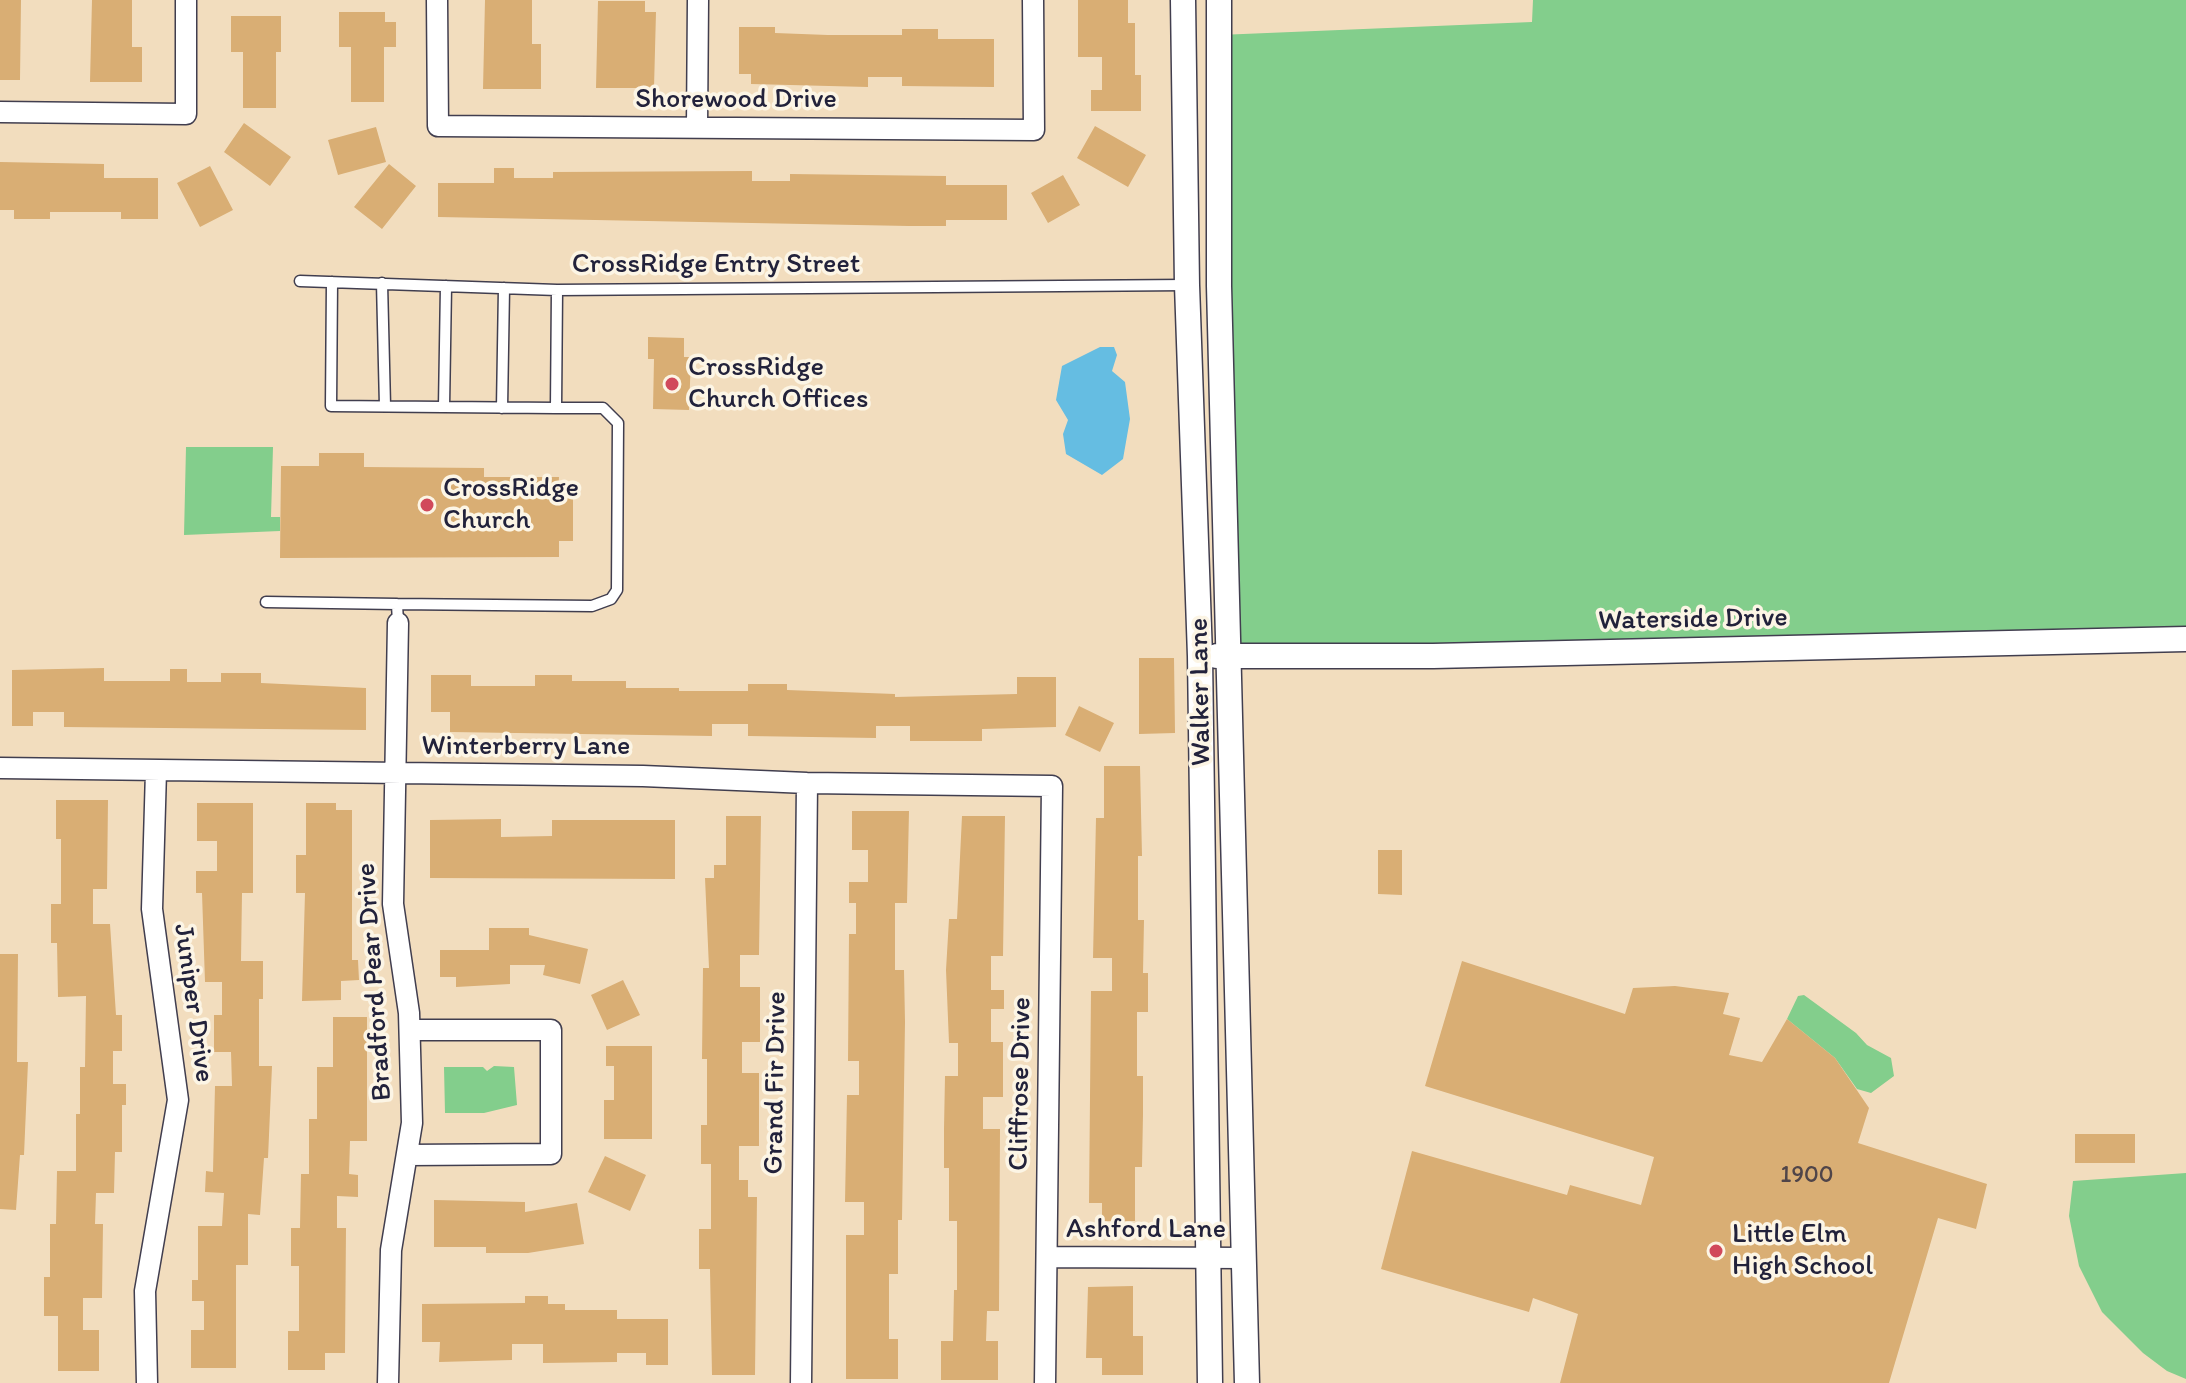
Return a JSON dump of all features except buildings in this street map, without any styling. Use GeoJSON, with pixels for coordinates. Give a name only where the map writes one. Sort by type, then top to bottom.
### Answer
{"type":"FeatureCollection","features":[{"type":"Feature","properties":{"kind":"street"},"geometry":{"type":"LineString","coordinates":[[0,112],[186,114],[186,0]]}},
{"type":"Feature","properties":{"kind":"street","name":"Shorewood Drive"},"geometry":{"type":"LineString","coordinates":[[437,0],[438,126],[1034,130],[1033,0]]}},
{"type":"Feature","properties":{"kind":"street"},"geometry":{"type":"LineString","coordinates":[[697,127],[698,0]]}},
{"type":"Feature","properties":{"kind":"street","name":"Walker Lane"},"geometry":{"type":"LineString","coordinates":[[1183,0],[1187,285],[1200,656],[1210,1383]]}},
{"type":"Feature","properties":{"kind":"street"},"geometry":{"type":"LineString","coordinates":[[1211,0],[1219,35]]}},
{"type":"Feature","properties":{"kind":"street","name":"Walker Lane"},"geometry":{"type":"LineString","coordinates":[[1219,0],[1219,286],[1247,1383]]}},
{"type":"Feature","properties":{"kind":"street"},"geometry":{"type":"LineString","coordinates":[[1187,285],[1219,286]]}},
{"type":"Feature","properties":{"kind":"street","name":"Bradford Pear Drive"},"geometry":{"type":"LineString","coordinates":[[388,1383],[391,1250],[412,1123],[410,1030],[393,904],[397,614]]}},
{"type":"Feature","properties":{"kind":"street","name":"Waterside Drive"},"geometry":{"type":"LineString","coordinates":[[1200,656],[1433,656],[2186,639]]}},
{"type":"Feature","properties":{"kind":"street","name":"Winterberry Lane"},"geometry":{"type":"LineString","coordinates":[[0,768],[643,776],[807,783],[1052,786]]}},
{"type":"Feature","properties":{"kind":"street","name":"Juniper Drive"},"geometry":{"type":"LineString","coordinates":[[147,1383],[145,1291],[178,1100],[152,909],[156,771]]}},
{"type":"Feature","properties":{"kind":"street","name":"Grand Fir Drive"},"geometry":{"type":"LineString","coordinates":[[801,1383],[807,783]]}},
{"type":"Feature","properties":{"kind":"street","name":"Cliffrose Drive"},"geometry":{"type":"LineString","coordinates":[[1045,1383],[1052,786]]}},
{"type":"Feature","properties":{"kind":"street"},"geometry":{"type":"LineString","coordinates":[[407,1155],[551,1154],[551,1030],[410,1030]]}},
{"type":"Feature","properties":{"kind":"street","name":"Ashford Lane"},"geometry":{"type":"LineString","coordinates":[[1047,1257],[1244,1258]]}},
{"type":"Feature","properties":{"kind":"lane"},"geometry":{"type":"LineString","coordinates":[[300,281],[557,290]]}},
{"type":"Feature","properties":{"kind":"lane"},"geometry":{"type":"LineString","coordinates":[[266,602],[397,614],[592,606],[611,599],[617,590],[618,423],[603,408],[331,406],[332,282]]}},
{"type":"Feature","properties":{"kind":"lane"},"geometry":{"type":"LineString","coordinates":[[382,283],[385,406]]}},
{"type":"Feature","properties":{"kind":"lane","name":"CrossRidge Entry Street"},"geometry":{"type":"LineString","coordinates":[[556,408],[557,290],[1187,285]]}},
{"type":"Feature","properties":{"kind":"lane"},"geometry":{"type":"LineString","coordinates":[[444,407],[446,286]]}},
{"type":"Feature","properties":{"kind":"lane"},"geometry":{"type":"LineString","coordinates":[[502,408],[504,288]]}},
{"type":"Feature","properties":{"kind":"green space"},"geometry":{"type":"Polygon","coordinates":[[[1533,0],[2186,0],[2186,636],[1230,656],[1219,35],[1532,22],[1533,0]]]}},
{"type":"Feature","properties":{"kind":"green space"},"geometry":{"type":"Polygon","coordinates":[[[186,447],[273,447],[271,517],[280,517],[280,531],[184,535],[186,447]]]}},
{"type":"Feature","properties":{"kind":"green space"},"geometry":{"type":"Polygon","coordinates":[[[1804,995],[1856,1033],[1867,1045],[1891,1058],[1894,1076],[1871,1093],[1857,1089],[1835,1058],[1787,1019],[1798,996],[1804,995]]]}},
{"type":"Feature","properties":{"kind":"green space"},"geometry":{"type":"Polygon","coordinates":[[[494,1066],[514,1067],[517,1105],[484,1113],[445,1113],[444,1067],[483,1067],[487,1071],[494,1066]]]}},
{"type":"Feature","properties":{"kind":"green space"},"geometry":{"type":"Polygon","coordinates":[[[2186,1173],[2186,1379],[2167,1371],[2143,1353],[2102,1312],[2079,1266],[2069,1216],[2073,1181],[2186,1173]]]}},
{"type":"Feature","properties":{"kind":"water"},"geometry":{"type":"Polygon","coordinates":[[[1100,347],[1114,347],[1117,355],[1112,371],[1125,382],[1130,419],[1123,459],[1102,475],[1066,454],[1063,434],[1068,420],[1056,400],[1062,366],[1100,347]]]}},
{"type":"Feature","properties":{"kind":"place","name":"CrossRidge Church Offices"},"geometry":{"type":"Point","coordinates":[672,384]}},
{"type":"Feature","properties":{"kind":"place","name":"CrossRidge Church"},"geometry":{"type":"Point","coordinates":[427,505]}},
{"type":"Feature","properties":{"kind":"place","name":"Little Elm High School"},"geometry":{"type":"Point","coordinates":[1716,1251]}}]}
